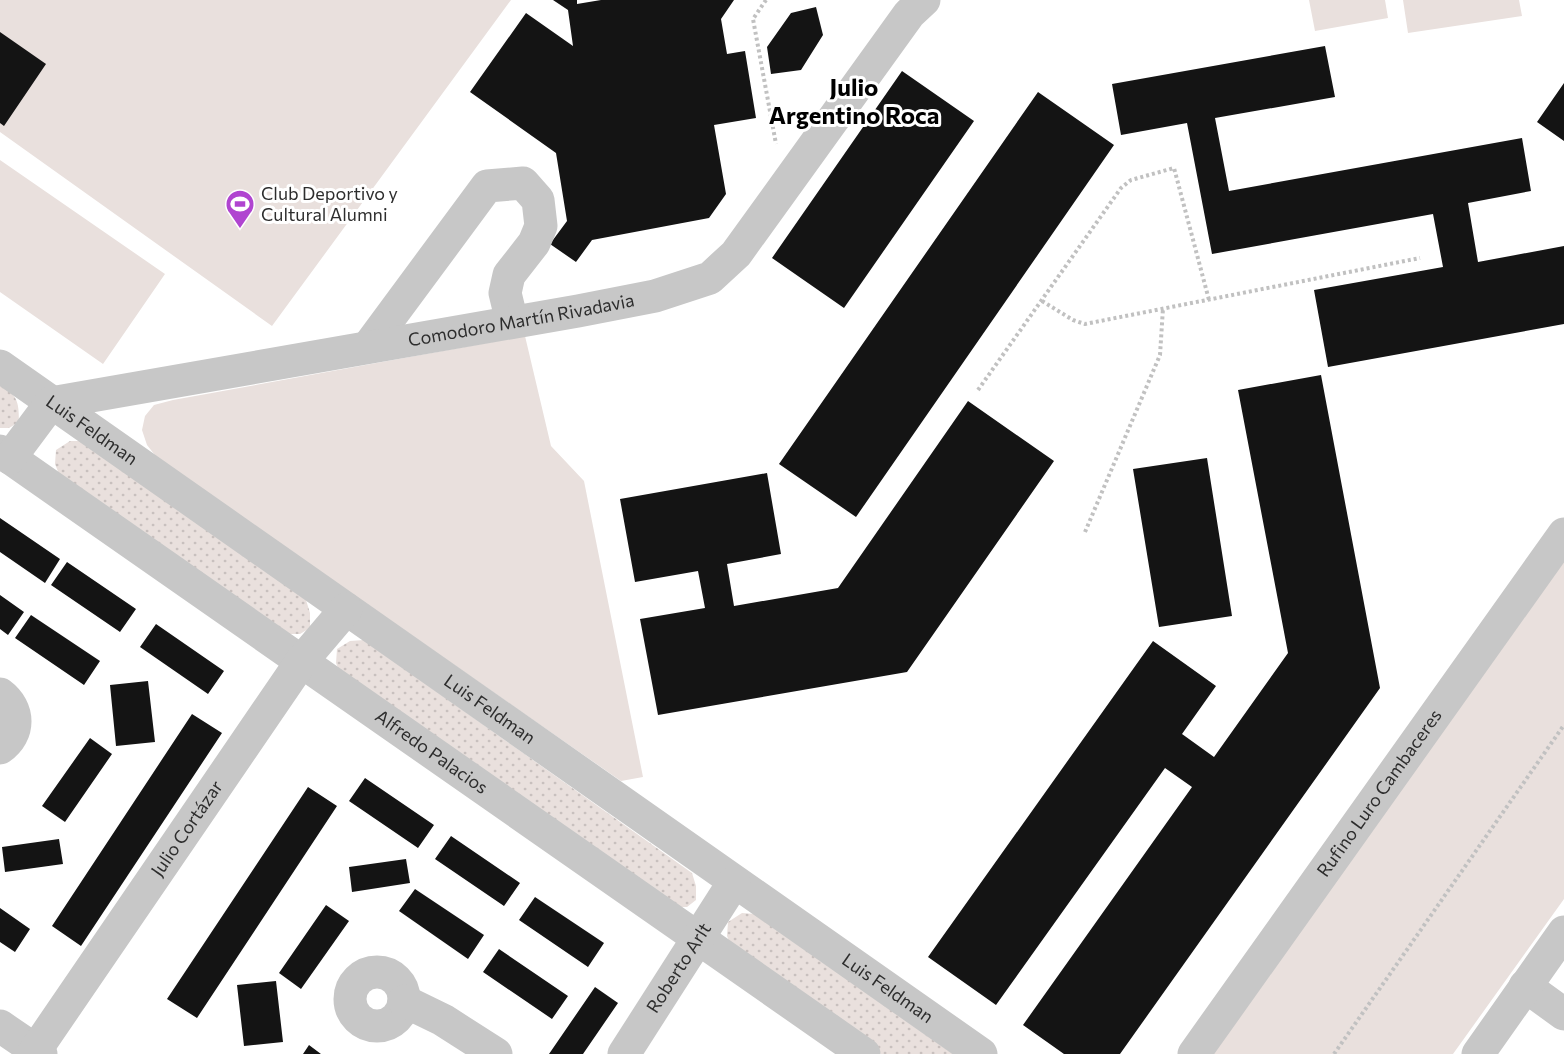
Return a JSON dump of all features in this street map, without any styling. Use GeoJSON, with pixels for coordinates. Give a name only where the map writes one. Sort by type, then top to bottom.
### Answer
{"type":"FeatureCollection","features":[{"type":"Feature","properties":{"kind":"street","name":"Comodoro Martín Rivadavia"},"geometry":{"type":"LineString","coordinates":[[51,403],[655,296],[710,278],[735,254],[909,14],[924,0]]}},
{"type":"Feature","properties":{"kind":"street"},"geometry":{"type":"LineString","coordinates":[[368,347],[487,186],[523,183],[538,200],[541,226],[534,243],[509,275],[505,293],[512,322]]}},
{"type":"Feature","properties":{"kind":"street","name":"Luis Feldman"},"geometry":{"type":"LineString","coordinates":[[0,366],[981,1054]]}},
{"type":"Feature","properties":{"kind":"street"},"geometry":{"type":"LineString","coordinates":[[5,455],[51,403]]}},
{"type":"Feature","properties":{"kind":"street","name":"Alfredo Palacios"},"geometry":{"type":"LineString","coordinates":[[5,455],[864,1054]]}},
{"type":"Feature","properties":{"kind":"street","name":"Rufino Luro Cambaceres"},"geometry":{"type":"LineString","coordinates":[[1194,1054],[1564,534]]}},
{"type":"Feature","properties":{"kind":"street","name":"Julio Cortázar"},"geometry":{"type":"LineString","coordinates":[[36,1053],[301,662],[346,609]]}},
{"type":"Feature","properties":{"kind":"street"},"geometry":{"type":"LineString","coordinates":[[0,694],[12,708],[16,718],[15,729],[10,739],[0,748]]}},
{"type":"Feature","properties":{"kind":"street","name":"Roberto Arlt"},"geometry":{"type":"LineString","coordinates":[[624,1054],[734,882]]}},
{"type":"Feature","properties":{"kind":"street"},"geometry":{"type":"LineString","coordinates":[[1478,1054],[1564,932]]}},
{"type":"Feature","properties":{"kind":"street"},"geometry":{"type":"LineString","coordinates":[[1525,986],[1564,1014]]}},
{"type":"Feature","properties":{"kind":"street"},"geometry":{"type":"LineString","coordinates":[[404,1001],[443,1020],[496,1054]]}},
{"type":"Feature","properties":{"kind":"street"},"geometry":{"type":"LineString","coordinates":[[0,1026],[36,1053]]}},
{"type":"Feature","properties":{"kind":"path"},"geometry":{"type":"LineString","coordinates":[[765,0],[753,19],[784,186]]}},
{"type":"Feature","properties":{"kind":"path"},"geometry":{"type":"LineString","coordinates":[[978,390],[1121,188],[1131,180],[1174,168],[1209,300]]}},
{"type":"Feature","properties":{"kind":"path"},"geometry":{"type":"LineString","coordinates":[[1041,301],[1073,320],[1085,324],[1420,258]]}},
{"type":"Feature","properties":{"kind":"path"},"geometry":{"type":"LineString","coordinates":[[1085,532],[1160,355],[1163,308]]}},
{"type":"Feature","properties":{"kind":"path"},"geometry":{"type":"LineString","coordinates":[[1334,1054],[1564,725]]}},
{"type":"Feature","properties":{"kind":"shaded area","name":"Club Deportivo y Cultural Alumni"},"geometry":{"type":"Polygon","coordinates":[[[0,0],[511,0],[272,326],[0,132],[0,0]]]}},
{"type":"Feature","properties":{"kind":"shaded area"},"geometry":{"type":"Polygon","coordinates":[[[1309,0],[1385,0],[1388,18],[1315,31],[1309,0]]]}},
{"type":"Feature","properties":{"kind":"shaded area"},"geometry":{"type":"Polygon","coordinates":[[[1403,0],[1519,0],[1522,16],[1408,33],[1403,0]]]}},
{"type":"Feature","properties":{"kind":"shaded area"},"geometry":{"type":"Polygon","coordinates":[[[0,160],[165,274],[103,364],[0,292],[0,160]]]}},
{"type":"Feature","properties":{"kind":"shaded area"},"geometry":{"type":"Polygon","coordinates":[[[525,336],[551,446],[584,481],[643,777],[621,781],[158,459],[147,445],[142,430],[145,416],[154,405],[173,400],[525,336]]]}},
{"type":"Feature","properties":{"kind":"shaded area"},"geometry":{"type":"Polygon","coordinates":[[[0,384],[13,395],[17,403],[19,422],[9,428],[0,428],[0,384]]]}},
{"type":"Feature","properties":{"kind":"shaded area"},"geometry":{"type":"Polygon","coordinates":[[[70,441],[83,441],[306,600],[310,613],[310,628],[300,634],[284,634],[61,479],[55,464],[56,450],[70,441]]]}},
{"type":"Feature","properties":{"kind":"shaded area"},"geometry":{"type":"Polygon","coordinates":[[[1564,547],[1564,899],[1453,1054],[1208,1054],[1564,547]]]}},
{"type":"Feature","properties":{"kind":"shaded area"},"geometry":{"type":"Polygon","coordinates":[[[364,640],[692,873],[696,886],[696,900],[687,907],[670,907],[342,678],[336,663],[337,649],[350,641],[364,640]]]}},
{"type":"Feature","properties":{"kind":"shaded area"},"geometry":{"type":"Polygon","coordinates":[[[742,913],[755,914],[953,1054],[881,1054],[733,951],[727,936],[728,922],[742,913]]]}},
{"type":"Feature","properties":{"kind":"building"},"geometry":{"type":"Polygon","coordinates":[[[553,0],[577,0],[577,4],[601,0],[734,0],[721,19],[727,54],[745,51],[756,118],[714,125],[726,194],[709,218],[592,240],[576,262],[550,244],[567,221],[556,153],[470,92],[526,13],[573,46],[568,10],[553,0]]]}},
{"type":"Feature","properties":{"kind":"building"},"geometry":{"type":"Polygon","coordinates":[[[816,7],[823,35],[801,70],[771,74],[767,47],[791,13],[816,7]]]}},
{"type":"Feature","properties":{"kind":"building"},"geometry":{"type":"Polygon","coordinates":[[[0,32],[46,64],[4,126],[0,123],[0,32]]]}},
{"type":"Feature","properties":{"kind":"building"},"geometry":{"type":"Polygon","coordinates":[[[1325,46],[1335,97],[1215,118],[1229,191],[1522,138],[1531,191],[1468,203],[1478,262],[1564,246],[1564,324],[1328,367],[1314,290],[1443,267],[1433,214],[1212,254],[1187,123],[1121,135],[1112,84],[1325,46]]]}},
{"type":"Feature","properties":{"kind":"building"},"geometry":{"type":"Polygon","coordinates":[[[902,71],[974,121],[844,308],[772,258],[902,71]]]}},
{"type":"Feature","properties":{"kind":"building"},"geometry":{"type":"Polygon","coordinates":[[[1564,83],[1564,141],[1537,122],[1564,83]]]}},
{"type":"Feature","properties":{"kind":"building"},"geometry":{"type":"Polygon","coordinates":[[[1038,92],[1114,145],[856,517],[779,464],[1038,92]]]}},
{"type":"Feature","properties":{"kind":"building"},"geometry":{"type":"Polygon","coordinates":[[[1321,375],[1380,688],[1120,1054],[1064,1054],[1023,1025],[1192,787],[1165,768],[996,1005],[928,957],[1153,641],[1216,686],[1182,734],[1214,757],[1288,653],[1238,390],[1321,375]]]}},
{"type":"Feature","properties":{"kind":"building"},"geometry":{"type":"Polygon","coordinates":[[[968,401],[1054,461],[907,672],[658,715],[640,619],[705,608],[698,571],[635,582],[620,499],[767,473],[781,554],[727,564],[734,606],[838,588],[968,401]]]}},
{"type":"Feature","properties":{"kind":"building"},"geometry":{"type":"Polygon","coordinates":[[[1207,458],[1232,616],[1159,627],[1133,469],[1207,458]]]}},
{"type":"Feature","properties":{"kind":"building"},"geometry":{"type":"Polygon","coordinates":[[[0,518],[60,559],[45,583],[0,552],[0,518]]]}},
{"type":"Feature","properties":{"kind":"building"},"geometry":{"type":"Polygon","coordinates":[[[67,562],[136,609],[120,632],[51,585],[67,562]]]}},
{"type":"Feature","properties":{"kind":"building"},"geometry":{"type":"Polygon","coordinates":[[[0,595],[24,612],[8,635],[0,629],[0,595]]]}},
{"type":"Feature","properties":{"kind":"building"},"geometry":{"type":"Polygon","coordinates":[[[31,615],[100,661],[84,685],[15,638],[31,615]]]}},
{"type":"Feature","properties":{"kind":"building"},"geometry":{"type":"Polygon","coordinates":[[[156,624],[224,671],[208,694],[140,647],[156,624]]]}},
{"type":"Feature","properties":{"kind":"building"},"geometry":{"type":"Polygon","coordinates":[[[148,681],[155,742],[116,746],[110,685],[148,681]]]}},
{"type":"Feature","properties":{"kind":"building"},"geometry":{"type":"Polygon","coordinates":[[[192,714],[222,733],[81,946],[52,926],[192,714]]]}},
{"type":"Feature","properties":{"kind":"building"},"geometry":{"type":"Polygon","coordinates":[[[90,738],[112,754],[65,822],[42,806],[90,738]]]}},
{"type":"Feature","properties":{"kind":"building"},"geometry":{"type":"Polygon","coordinates":[[[365,778],[434,825],[418,848],[349,801],[365,778]]]}},
{"type":"Feature","properties":{"kind":"building"},"geometry":{"type":"Polygon","coordinates":[[[308,787],[337,806],[197,1018],[167,999],[308,787]]]}},
{"type":"Feature","properties":{"kind":"building"},"geometry":{"type":"Polygon","coordinates":[[[451,836],[520,883],[504,906],[435,859],[451,836]]]}},
{"type":"Feature","properties":{"kind":"building"},"geometry":{"type":"Polygon","coordinates":[[[59,839],[63,864],[5,872],[2,847],[59,839]]]}},
{"type":"Feature","properties":{"kind":"building"},"geometry":{"type":"Polygon","coordinates":[[[406,859],[410,883],[352,892],[349,867],[406,859]]]}},
{"type":"Feature","properties":{"kind":"building"},"geometry":{"type":"Polygon","coordinates":[[[415,889],[484,935],[468,959],[399,911],[415,889]]]}},
{"type":"Feature","properties":{"kind":"building"},"geometry":{"type":"Polygon","coordinates":[[[535,897],[604,943],[588,967],[519,920],[535,897]]]}},
{"type":"Feature","properties":{"kind":"building"},"geometry":{"type":"Polygon","coordinates":[[[326,905],[349,921],[301,989],[279,973],[326,905]]]}},
{"type":"Feature","properties":{"kind":"building"},"geometry":{"type":"Polygon","coordinates":[[[0,908],[30,929],[15,952],[0,942],[0,908]]]}},
{"type":"Feature","properties":{"kind":"building"},"geometry":{"type":"Polygon","coordinates":[[[499,949],[568,996],[552,1019],[483,972],[499,949]]]}},
{"type":"Feature","properties":{"kind":"building"},"geometry":{"type":"Polygon","coordinates":[[[276,981],[283,1042],[244,1046],[237,985],[276,981]]]}},
{"type":"Feature","properties":{"kind":"building"},"geometry":{"type":"Polygon","coordinates":[[[595,987],[618,1003],[583,1054],[549,1054],[595,987]]]}},
{"type":"Feature","properties":{"kind":"building"},"geometry":{"type":"Polygon","coordinates":[[[309,1045],[321,1054],[303,1054],[309,1045]]]}},
{"type":"Feature","properties":{"kind":"place","name":"Club Deportivo y Cultural Alumni"},"geometry":{"type":"Point","coordinates":[240,230]}},
{"type":"Feature","properties":{"kind":"district","name":"Julio Argentino Roca"},"geometry":{"type":"Point","coordinates":[854,102]}}]}
